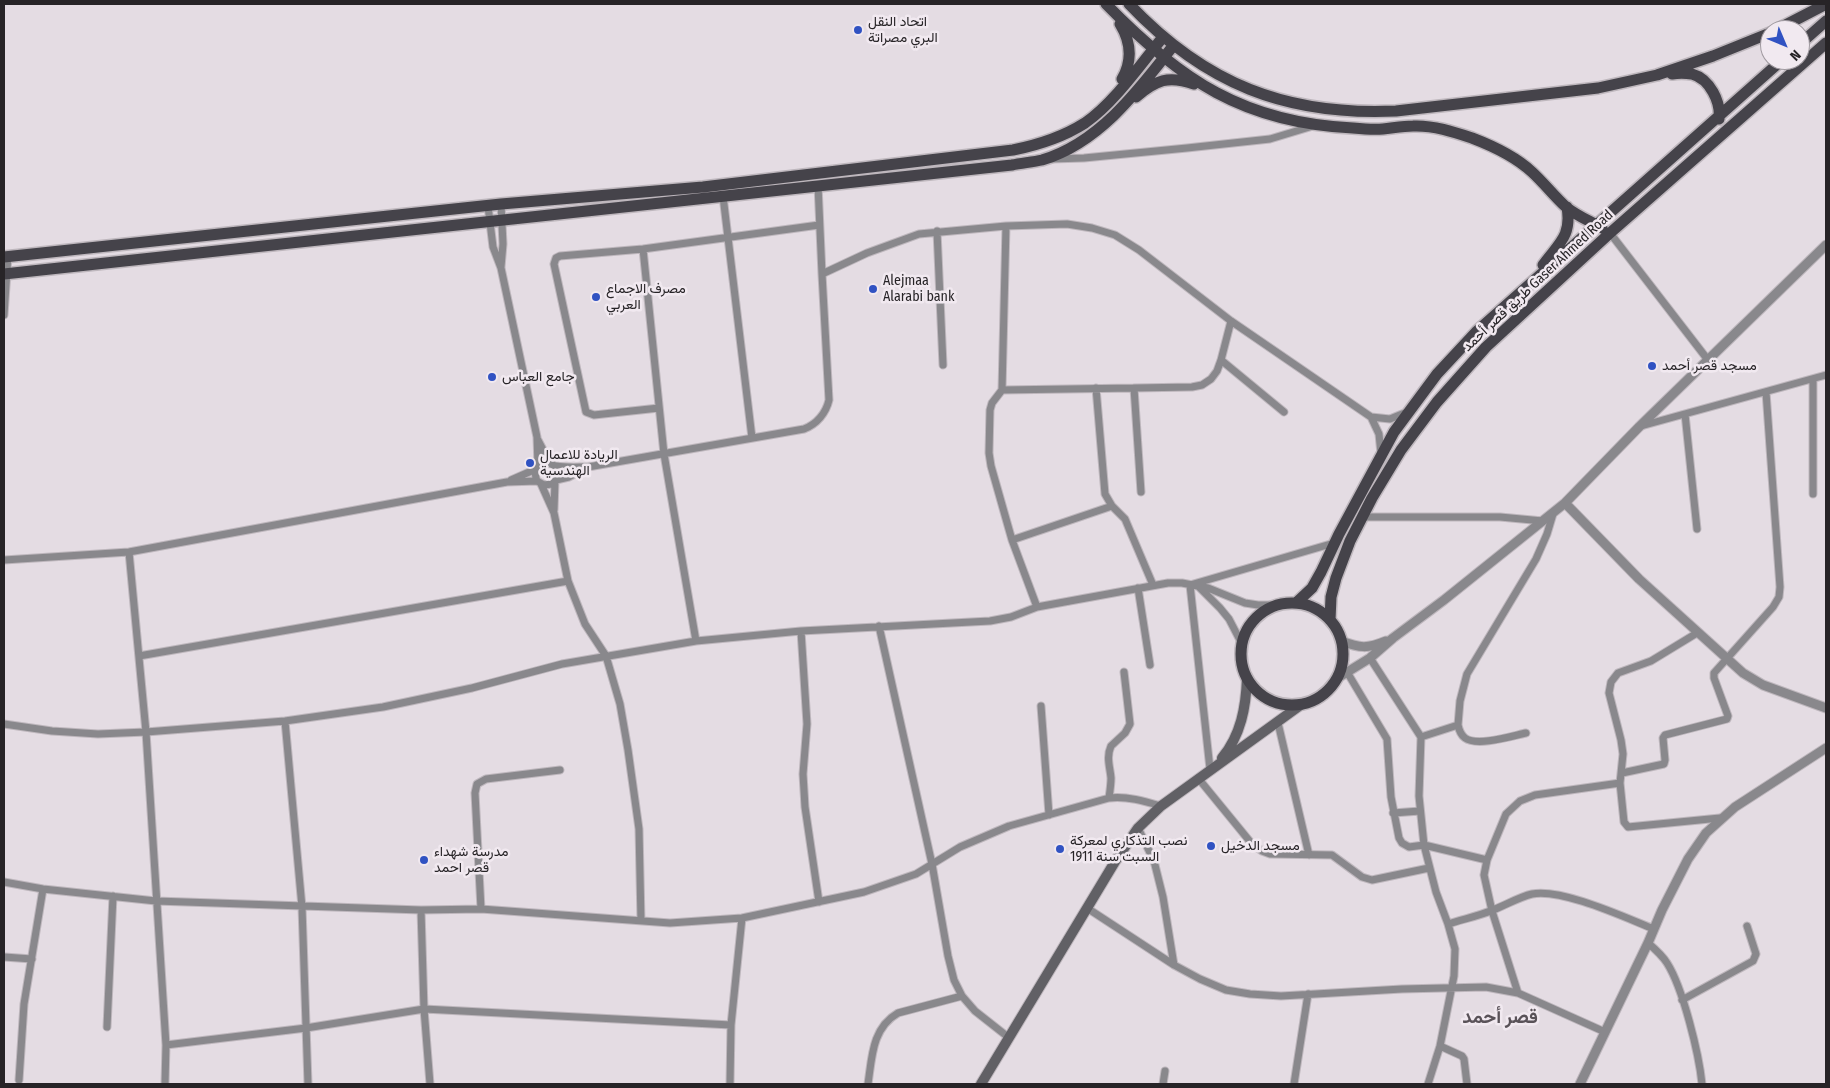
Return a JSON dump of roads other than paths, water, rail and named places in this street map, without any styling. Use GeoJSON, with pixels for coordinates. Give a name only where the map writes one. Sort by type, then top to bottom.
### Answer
{"type":"FeatureCollection","features":[{"type":"Feature","properties":{"kind":"main road"},"geometry":{"type":"LineString","coordinates":[[1106,4],[1153,50],[1207,89]]}},
{"type":"Feature","properties":{"kind":"main road"},"geometry":{"type":"LineString","coordinates":[[1105,106],[1128,70],[1130,56],[1129,42],[1124,30],[1106,4]]}},
{"type":"Feature","properties":{"kind":"main road"},"geometry":{"type":"LineString","coordinates":[[1129,4],[1173,46],[1243,88],[1268,97],[1313,107],[1354,112],[1396,110],[1598,88],[1657,75],[1713,56],[1760,37]]}},
{"type":"Feature","properties":{"kind":"main road"},"geometry":{"type":"LineString","coordinates":[[1795,20],[1826,4]]}},
{"type":"Feature","properties":{"kind":"main road"},"geometry":{"type":"LineString","coordinates":[[1810,36],[1826,22]]}},
{"type":"Feature","properties":{"kind":"main road"},"geometry":{"type":"LineString","coordinates":[[6,257],[501,204],[703,188],[1013,150],[1039,144],[1068,132],[1085,122],[1105,106],[1163,37]]}},
{"type":"Feature","properties":{"kind":"main road","name":"طريق قصر أحمد Gaser Ahmed Road"},"geometry":{"type":"LineString","coordinates":[[1330,620],[1331,597],[1336,578],[1350,541],[1362,517],[1401,450],[1449,388],[1486,347],[1610,233],[1826,43]]}},
{"type":"Feature","properties":{"kind":"main road"},"geometry":{"type":"LineString","coordinates":[[1108,122],[1173,46]]}},
{"type":"Feature","properties":{"kind":"main road","name":"طريق قصر أحمد Gaser Ahmed Road"},"geometry":{"type":"LineString","coordinates":[[1296,603],[1312,588],[1381,454],[1408,412],[1437,374],[1477,331],[1771,70]]}},
{"type":"Feature","properties":{"kind":"main road"},"geometry":{"type":"LineString","coordinates":[[1657,75],[1693,74],[1703,80],[1712,90],[1719,115],[1718,128],[1713,142]]}},
{"type":"Feature","properties":{"kind":"main road"},"geometry":{"type":"LineString","coordinates":[[5,274],[1012,165],[1042,160],[1069,149],[1091,136],[1143,91],[1165,79],[1182,80],[1264,114],[1292,122],[1382,129],[1414,126],[1434,128],[1465,136],[1492,146],[1525,166],[1567,207],[1610,233]]}},
{"type":"Feature","properties":{"kind":"main road"},"geometry":{"type":"LineString","coordinates":[[1534,280],[1568,229],[1567,207]]}},
{"type":"Feature","properties":{"kind":"main road"},"geometry":{"type":"LineString","coordinates":[[240,232],[242,248]]}},
{"type":"Feature","properties":{"kind":"main road"},"geometry":{"type":"LineString","coordinates":[[981,1084],[1116,860],[1138,828],[1161,806],[1198,778],[1278,723],[1302,704],[1322,695],[1336,679],[1341,667],[1343,654],[1337,630],[1330,620],[1309,606],[1296,603],[1278,605],[1265,611],[1254,620],[1246,631],[1242,644],[1242,668],[1254,689],[1264,698],[1283,704],[1302,704]]}},
{"type":"Feature","properties":{"kind":"main road"},"geometry":{"type":"LineString","coordinates":[[1214,767],[1227,752],[1238,731],[1243,716],[1247,678]]}},
{"type":"Feature","properties":{"kind":"street"},"geometry":{"type":"LineString","coordinates":[[1042,160],[1084,158],[1270,139],[1315,125]]}},
{"type":"Feature","properties":{"kind":"street"},"geometry":{"type":"LineString","coordinates":[[506,482],[542,464],[588,467],[664,454],[804,429],[811,426],[822,416],[828,405],[818,185]]}},
{"type":"Feature","properties":{"kind":"street"},"geometry":{"type":"LineString","coordinates":[[723,196],[752,438]]}},
{"type":"Feature","properties":{"kind":"street"},"geometry":{"type":"LineString","coordinates":[[501,204],[495,221],[494,252],[501,268],[537,437],[537,468],[535,477],[554,513],[568,581],[585,624],[606,656],[620,704],[639,829],[641,921]]}},
{"type":"Feature","properties":{"kind":"street"},"geometry":{"type":"LineString","coordinates":[[488,206],[503,244],[501,268]]}},
{"type":"Feature","properties":{"kind":"street"},"geometry":{"type":"LineString","coordinates":[[822,274],[895,242],[919,234],[1006,226],[1067,224],[1092,228],[1115,235],[1139,250],[1231,321],[1372,417],[1390,419],[1408,412]]}},
{"type":"Feature","properties":{"kind":"street"},"geometry":{"type":"LineString","coordinates":[[659,408],[594,415],[586,412],[554,264],[556,258],[560,256],[643,249],[819,225]]}},
{"type":"Feature","properties":{"kind":"street"},"geometry":{"type":"LineString","coordinates":[[1006,226],[1002,390],[992,403],[990,410],[989,453],[993,477],[1012,540],[1037,607]]}},
{"type":"Feature","properties":{"kind":"street"},"geometry":{"type":"LineString","coordinates":[[938,231],[943,365]]}},
{"type":"Feature","properties":{"kind":"street"},"geometry":{"type":"LineString","coordinates":[[1610,233],[1708,360]]}},
{"type":"Feature","properties":{"kind":"street"},"geometry":{"type":"LineString","coordinates":[[1336,679],[1370,658],[1553,514],[1639,427],[1826,245]]}},
{"type":"Feature","properties":{"kind":"street"},"geometry":{"type":"LineString","coordinates":[[643,249],[664,454],[696,641]]}},
{"type":"Feature","properties":{"kind":"street"},"geometry":{"type":"LineString","coordinates":[[4,316],[6,257]]}},
{"type":"Feature","properties":{"kind":"street"},"geometry":{"type":"LineString","coordinates":[[1002,390],[1192,387],[1202,385],[1211,380],[1222,360],[1231,321]]}},
{"type":"Feature","properties":{"kind":"street"},"geometry":{"type":"LineString","coordinates":[[1222,360],[1284,412]]}},
{"type":"Feature","properties":{"kind":"street"},"geometry":{"type":"LineString","coordinates":[[1639,427],[1826,375]]}},
{"type":"Feature","properties":{"kind":"street"},"geometry":{"type":"LineString","coordinates":[[1813,379],[1813,494]]}},
{"type":"Feature","properties":{"kind":"street"},"geometry":{"type":"LineString","coordinates":[[1096,388],[1105,494],[1112,506],[1125,519],[1153,585]]}},
{"type":"Feature","properties":{"kind":"street"},"geometry":{"type":"LineString","coordinates":[[1134,388],[1141,492]]}},
{"type":"Feature","properties":{"kind":"street"},"geometry":{"type":"LineString","coordinates":[[1622,773],[1664,764],[1666,760],[1662,738],[1665,735],[1728,719],[1714,673],[1773,607],[1779,597],[1780,588],[1766,392]]}},
{"type":"Feature","properties":{"kind":"street"},"geometry":{"type":"LineString","coordinates":[[1685,414],[1698,529]]}},
{"type":"Feature","properties":{"kind":"street"},"geometry":{"type":"LineString","coordinates":[[1372,417],[1378,434],[1381,454]]}},
{"type":"Feature","properties":{"kind":"street"},"geometry":{"type":"LineString","coordinates":[[537,437],[552,465],[558,472],[554,513]]}},
{"type":"Feature","properties":{"kind":"street"},"geometry":{"type":"LineString","coordinates":[[4,560],[128,552],[506,482],[539,482],[548,485],[588,467]]}},
{"type":"Feature","properties":{"kind":"street"},"geometry":{"type":"LineString","coordinates":[[1565,503],[1639,579],[1743,674],[1762,685],[1826,708]]}},
{"type":"Feature","properties":{"kind":"street"},"geometry":{"type":"LineString","coordinates":[[1012,540],[1112,506]]}},
{"type":"Feature","properties":{"kind":"street"},"geometry":{"type":"LineString","coordinates":[[1526,733],[1472,742],[1462,736],[1458,725],[1460,701],[1467,674],[1536,559],[1553,514]]}},
{"type":"Feature","properties":{"kind":"street"},"geometry":{"type":"LineString","coordinates":[[1362,517],[1500,517],[1543,521]]}},
{"type":"Feature","properties":{"kind":"street"},"geometry":{"type":"LineString","coordinates":[[1190,585],[1334,543]]}},
{"type":"Feature","properties":{"kind":"street"},"geometry":{"type":"LineString","coordinates":[[128,552],[146,732],[166,1045],[165,1084]]}},
{"type":"Feature","properties":{"kind":"street"},"geometry":{"type":"LineString","coordinates":[[139,656],[568,581]]}},
{"type":"Feature","properties":{"kind":"street"},"geometry":{"type":"LineString","coordinates":[[4,724],[52,731],[98,734],[285,721],[383,707],[472,688],[562,664],[696,641],[801,631],[990,621],[1011,617],[1037,607],[1153,585],[1182,583],[1198,586],[1246,603],[1278,605]]}},
{"type":"Feature","properties":{"kind":"street"},"geometry":{"type":"LineString","coordinates":[[1190,585],[1214,767]]}},
{"type":"Feature","properties":{"kind":"street"},"geometry":{"type":"LineString","coordinates":[[1198,586],[1229,619],[1242,644]]}},
{"type":"Feature","properties":{"kind":"street"},"geometry":{"type":"LineString","coordinates":[[1138,588],[1150,665]]}},
{"type":"Feature","properties":{"kind":"street"},"geometry":{"type":"LineString","coordinates":[[879,626],[932,864],[951,971],[962,996],[980,1016],[1008,1037]]}},
{"type":"Feature","properties":{"kind":"street"},"geometry":{"type":"LineString","coordinates":[[801,631],[807,724],[803,782],[819,902]]}},
{"type":"Feature","properties":{"kind":"street"},"geometry":{"type":"LineString","coordinates":[[1697,633],[1651,661],[1618,673],[1611,682],[1609,694],[1621,740],[1622,773],[1620,783],[1624,822],[1628,826],[1720,818]]}},
{"type":"Feature","properties":{"kind":"street"},"geometry":{"type":"LineString","coordinates":[[1341,641],[1357,647],[1369,647],[1393,638]]}},
{"type":"Feature","properties":{"kind":"street"},"geometry":{"type":"LineString","coordinates":[[1370,658],[1421,737],[1420,811],[1424,845],[1436,892],[1454,944],[1456,963],[1440,1046],[1428,1084]]}},
{"type":"Feature","properties":{"kind":"street"},"geometry":{"type":"LineString","coordinates":[[1109,798],[1111,778],[1109,750],[1129,728],[1130,724],[1124,672]]}},
{"type":"Feature","properties":{"kind":"street"},"geometry":{"type":"LineString","coordinates":[[1347,672],[1387,739],[1391,797],[1399,838],[1402,843],[1409,847],[1424,845],[1487,860]]}},
{"type":"Feature","properties":{"kind":"street"},"geometry":{"type":"LineString","coordinates":[[1041,706],[1049,815]]}},
{"type":"Feature","properties":{"kind":"street"},"geometry":{"type":"LineString","coordinates":[[285,721],[302,907],[308,1084]]}},
{"type":"Feature","properties":{"kind":"street"},"geometry":{"type":"LineString","coordinates":[[1278,723],[1308,855]]}},
{"type":"Feature","properties":{"kind":"street"},"geometry":{"type":"LineString","coordinates":[[1421,737],[1458,725]]}},
{"type":"Feature","properties":{"kind":"street"},"geometry":{"type":"LineString","coordinates":[[1580,1084],[1688,858],[1706,833],[1720,818],[1735,807],[1826,748]]}},
{"type":"Feature","properties":{"kind":"street"},"geometry":{"type":"LineString","coordinates":[[481,909],[475,793],[477,784],[486,779],[560,770]]}},
{"type":"Feature","properties":{"kind":"street"},"geometry":{"type":"LineString","coordinates":[[1198,778],[1252,844],[1262,851],[1270,854],[1332,855],[1362,877],[1372,880],[1429,868]]}},
{"type":"Feature","properties":{"kind":"street"},"geometry":{"type":"LineString","coordinates":[[1518,993],[1492,911],[1484,875],[1487,860],[1506,814],[1520,801],[1534,795],[1620,783]]}},
{"type":"Feature","properties":{"kind":"street"},"geometry":{"type":"LineString","coordinates":[[4,882],[43,889],[156,901],[422,910],[481,909],[670,923],[742,918],[864,892],[916,874],[979,838],[1009,826],[1109,798],[1130,798],[1161,806]]}},
{"type":"Feature","properties":{"kind":"street"},"geometry":{"type":"LineString","coordinates":[[1394,813],[1420,811]]}},
{"type":"Feature","properties":{"kind":"street"},"geometry":{"type":"LineString","coordinates":[[1138,828],[1154,861],[1163,897],[1174,965]]}},
{"type":"Feature","properties":{"kind":"street"},"geometry":{"type":"LineString","coordinates":[[19,1080],[24,1004],[43,889]]}},
{"type":"Feature","properties":{"kind":"street"},"geometry":{"type":"LineString","coordinates":[[1448,924],[1492,911],[1533,894],[1547,894],[1564,896],[1654,929]]}},
{"type":"Feature","properties":{"kind":"street"},"geometry":{"type":"LineString","coordinates":[[107,1027],[113,896]]}},
{"type":"Feature","properties":{"kind":"street"},"geometry":{"type":"LineString","coordinates":[[1087,908],[1174,965],[1200,979],[1237,992],[1265,996],[1486,987],[1518,993],[1605,1032]]}},
{"type":"Feature","properties":{"kind":"street"},"geometry":{"type":"LineString","coordinates":[[422,910],[424,1009],[430,1084]]}},
{"type":"Feature","properties":{"kind":"street"},"geometry":{"type":"LineString","coordinates":[[730,1084],[731,1025],[742,918]]}},
{"type":"Feature","properties":{"kind":"street"},"geometry":{"type":"LineString","coordinates":[[1682,1000],[1754,961],[1756,954],[1747,926]]}},
{"type":"Feature","properties":{"kind":"street"},"geometry":{"type":"LineString","coordinates":[[1648,943],[1666,963],[1682,1000],[1698,1058],[1702,1084]]}},
{"type":"Feature","properties":{"kind":"street"},"geometry":{"type":"LineString","coordinates":[[4,956],[32,959]]}},
{"type":"Feature","properties":{"kind":"street"},"geometry":{"type":"LineString","coordinates":[[1294,1084],[1308,994]]}},
{"type":"Feature","properties":{"kind":"street"},"geometry":{"type":"LineString","coordinates":[[868,1084],[874,1040],[889,1018],[898,1013],[962,996]]}},
{"type":"Feature","properties":{"kind":"street"},"geometry":{"type":"LineString","coordinates":[[166,1045],[306,1028],[424,1009],[731,1025]]}},
{"type":"Feature","properties":{"kind":"street"},"geometry":{"type":"LineString","coordinates":[[1440,1046],[1462,1056],[1467,1084]]}},
{"type":"Feature","properties":{"kind":"street"},"geometry":{"type":"LineString","coordinates":[[1163,1084],[1165,1071]]}},
{"type":"Feature","properties":{"kind":"place","name":"اتحاد النقل البري مصراتة"},"geometry":{"type":"Point","coordinates":[858,30]}},
{"type":"Feature","properties":{"kind":"place","name":"Alejmaa Alarabi bank"},"geometry":{"type":"Point","coordinates":[873,289]}},
{"type":"Feature","properties":{"kind":"place","name":"مصرف الاجماع العربي"},"geometry":{"type":"Point","coordinates":[596,297]}},
{"type":"Feature","properties":{"kind":"place","name":"مسجد قصر أحمد"},"geometry":{"type":"Point","coordinates":[1652,366]}},
{"type":"Feature","properties":{"kind":"place","name":"جامع العباس"},"geometry":{"type":"Point","coordinates":[492,377]}},
{"type":"Feature","properties":{"kind":"place","name":"الريادة للاعمال الهندسية"},"geometry":{"type":"Point","coordinates":[530,463]}},
{"type":"Feature","properties":{"kind":"place","name":"مسجد الدخيل"},"geometry":{"type":"Point","coordinates":[1211,846]}},
{"type":"Feature","properties":{"kind":"place","name":"نصب التذكاري لمعركة السبت سنة 1911"},"geometry":{"type":"Point","coordinates":[1060,849]}},
{"type":"Feature","properties":{"kind":"place","name":"مدرسة شهداء قصر احمد"},"geometry":{"type":"Point","coordinates":[424,860]}},
{"type":"Feature","properties":{"kind":"district","name":"قصر أحمد"},"geometry":{"type":"Point","coordinates":[1500,1018]}}]}
